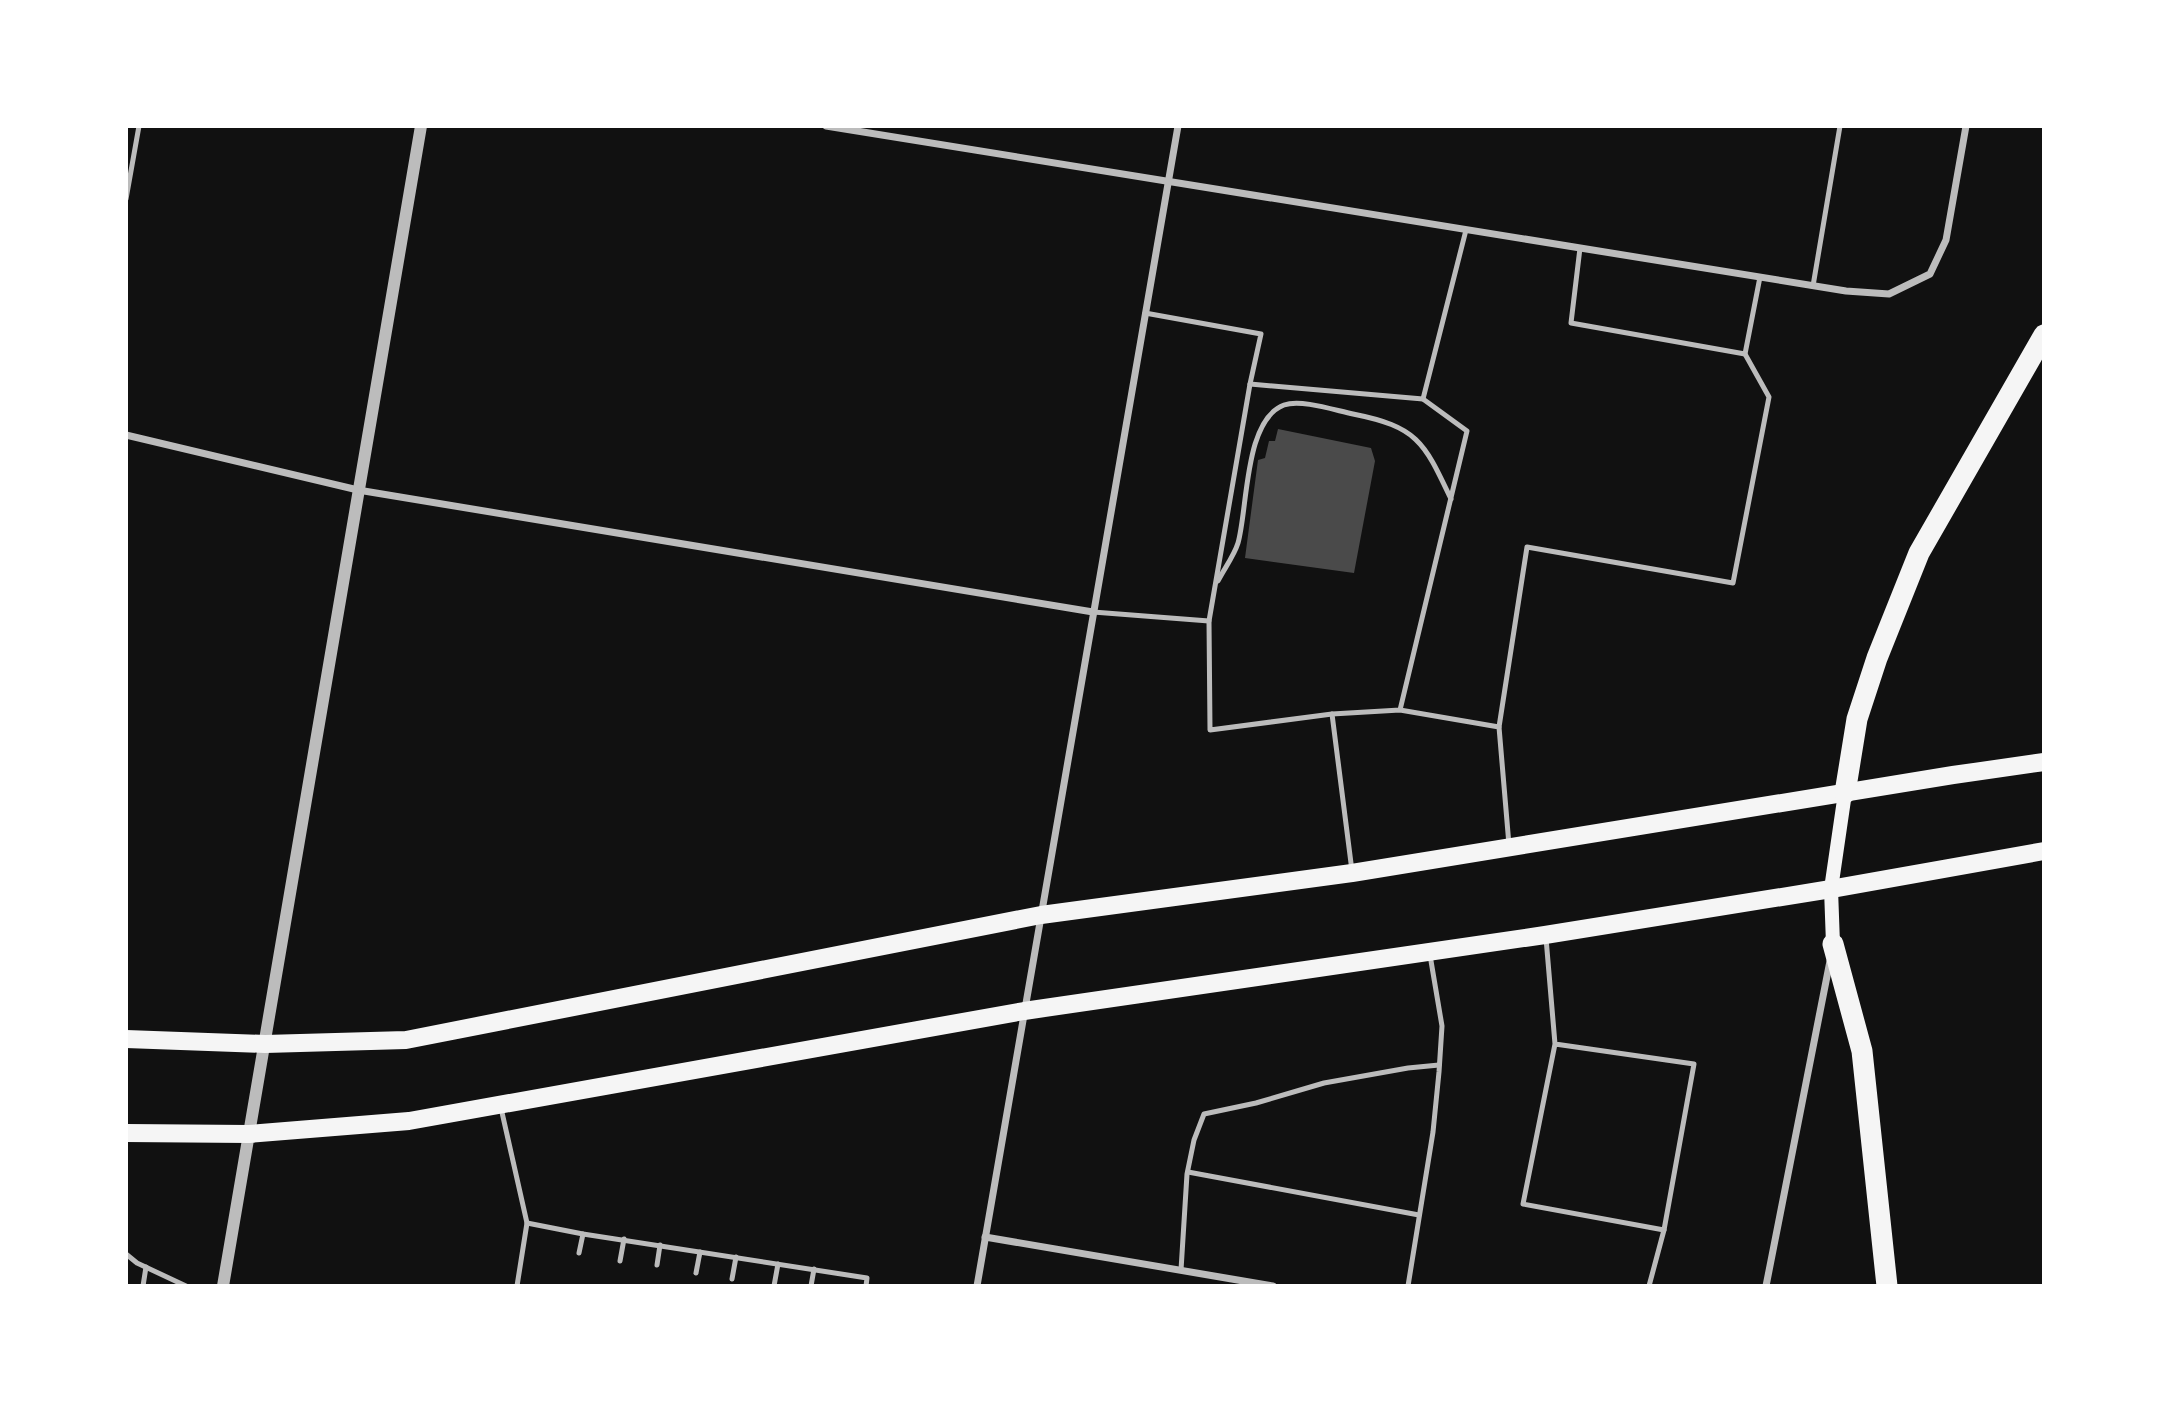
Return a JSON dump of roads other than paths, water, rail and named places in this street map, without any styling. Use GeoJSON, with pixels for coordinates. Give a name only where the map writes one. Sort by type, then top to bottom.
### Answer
{"type":"FeatureCollection","features":[{"type":"Feature","properties":{"kind":"highway"},"geometry":{"type":"LineString","coordinates":[[1845,793],[1857,719],[1877,658],[1919,553],[2044,335]]}},
{"type":"Feature","properties":{"kind":"highway"},"geometry":{"type":"LineString","coordinates":[[1833,944],[1862,1051],[1886,1286]]}},
{"type":"Feature","properties":{"kind":"main road"},"geometry":{"type":"LineString","coordinates":[[126,1039],[265,1044],[405,1040],[1041,915],[1352,873],[2044,762]]}},
{"type":"Feature","properties":{"kind":"main road"},"geometry":{"type":"LineString","coordinates":[[1833,944],[1831,889],[1845,793]]}},
{"type":"Feature","properties":{"kind":"main road"},"geometry":{"type":"LineString","coordinates":[[126,1133],[250,1134],[409,1121],[1024,1011],[1545,935],[1831,889],[2044,851]]}},
{"type":"Feature","properties":{"kind":"street"},"geometry":{"type":"LineString","coordinates":[[223,1286],[421,126]]}},
{"type":"Feature","properties":{"kind":"street"},"geometry":{"type":"LineString","coordinates":[[826,126],[1813,286],[1889,294],[1930,274],[1947,240],[1966,126]]}},
{"type":"Feature","properties":{"kind":"street"},"geometry":{"type":"LineString","coordinates":[[977,1286],[1178,126]]}},
{"type":"Feature","properties":{"kind":"street"},"geometry":{"type":"LineString","coordinates":[[126,435],[358,490],[1093,612]]}},
{"type":"Feature","properties":{"kind":"street"},"geometry":{"type":"LineString","coordinates":[[1766,1286],[1833,944]]}},
{"type":"Feature","properties":{"kind":"street"},"geometry":{"type":"LineString","coordinates":[[985,1237],[1273,1286]]}},
{"type":"Feature","properties":{"kind":"lane"},"geometry":{"type":"LineString","coordinates":[[126,199],[129,167],[139,126]]}},
{"type":"Feature","properties":{"kind":"lane"},"geometry":{"type":"LineString","coordinates":[[1813,286],[1840,126]]}},
{"type":"Feature","properties":{"kind":"lane"},"geometry":{"type":"LineString","coordinates":[[1423,399],[1466,230]]}},
{"type":"Feature","properties":{"kind":"lane"},"geometry":{"type":"LineString","coordinates":[[1580,248],[1571,323],[1745,354]]}},
{"type":"Feature","properties":{"kind":"lane"},"geometry":{"type":"LineString","coordinates":[[1509,847],[1499,727],[1527,547],[1733,583],[1769,397],[1745,354],[1760,277]]}},
{"type":"Feature","properties":{"kind":"lane"},"geometry":{"type":"LineString","coordinates":[[1145,313],[1261,334],[1209,621],[1210,730],[1332,715],[1400,710],[1499,727]]}},
{"type":"Feature","properties":{"kind":"lane"},"geometry":{"type":"LineString","coordinates":[[1250,383],[1423,399],[1467,431],[1400,710]]}},
{"type":"Feature","properties":{"kind":"lane"},"geometry":{"type":"LineString","coordinates":[[1216,585],[1237,544],[1257,439],[1267,417],[1285,405],[1310,405],[1381,419],[1403,428],[1431,457],[1451,499]]}},
{"type":"Feature","properties":{"kind":"lane"},"geometry":{"type":"LineString","coordinates":[[1093,612],[1209,621]]}},
{"type":"Feature","properties":{"kind":"lane"},"geometry":{"type":"LineString","coordinates":[[1332,715],[1352,873]]}},
{"type":"Feature","properties":{"kind":"lane"},"geometry":{"type":"LineString","coordinates":[[1545,935],[1555,1044],[1523,1203],[1664,1230]]}},
{"type":"Feature","properties":{"kind":"lane"},"geometry":{"type":"LineString","coordinates":[[1408,1286],[1433,1132],[1439,1065],[1441,1026],[1429,952]]}},
{"type":"Feature","properties":{"kind":"lane"},"geometry":{"type":"LineString","coordinates":[[1555,1044],[1694,1064],[1664,1230],[1649,1286]]}},
{"type":"Feature","properties":{"kind":"lane"},"geometry":{"type":"LineString","coordinates":[[1181,1270],[1188,1172],[1194,1140],[1204,1114],[1256,1103],[1324,1083],[1439,1065]]}},
{"type":"Feature","properties":{"kind":"lane"},"geometry":{"type":"LineString","coordinates":[[500,1105],[527,1223],[517,1286]]}},
{"type":"Feature","properties":{"kind":"lane"},"geometry":{"type":"LineString","coordinates":[[1188,1172],[1419,1214]]}},
{"type":"Feature","properties":{"kind":"lane"},"geometry":{"type":"LineString","coordinates":[[527,1223],[867,1278],[866,1286]]}},
{"type":"Feature","properties":{"kind":"lane"},"geometry":{"type":"LineString","coordinates":[[579,1253],[583,1234]]}},
{"type":"Feature","properties":{"kind":"lane"},"geometry":{"type":"LineString","coordinates":[[620,1261],[624,1239]]}},
{"type":"Feature","properties":{"kind":"lane"},"geometry":{"type":"LineString","coordinates":[[657,1265],[660,1245]]}},
{"type":"Feature","properties":{"kind":"lane"},"geometry":{"type":"LineString","coordinates":[[696,1273],[700,1252]]}},
{"type":"Feature","properties":{"kind":"lane"},"geometry":{"type":"LineString","coordinates":[[126,1254],[186,1286]]}},
{"type":"Feature","properties":{"kind":"lane"},"geometry":{"type":"LineString","coordinates":[[732,1279],[736,1257]]}},
{"type":"Feature","properties":{"kind":"lane"},"geometry":{"type":"LineString","coordinates":[[774,1286],[778,1264]]}},
{"type":"Feature","properties":{"kind":"lane"},"geometry":{"type":"LineString","coordinates":[[143,1286],[146,1267]]}},
{"type":"Feature","properties":{"kind":"lane"},"geometry":{"type":"LineString","coordinates":[[811,1286],[814,1269]]}}]}
